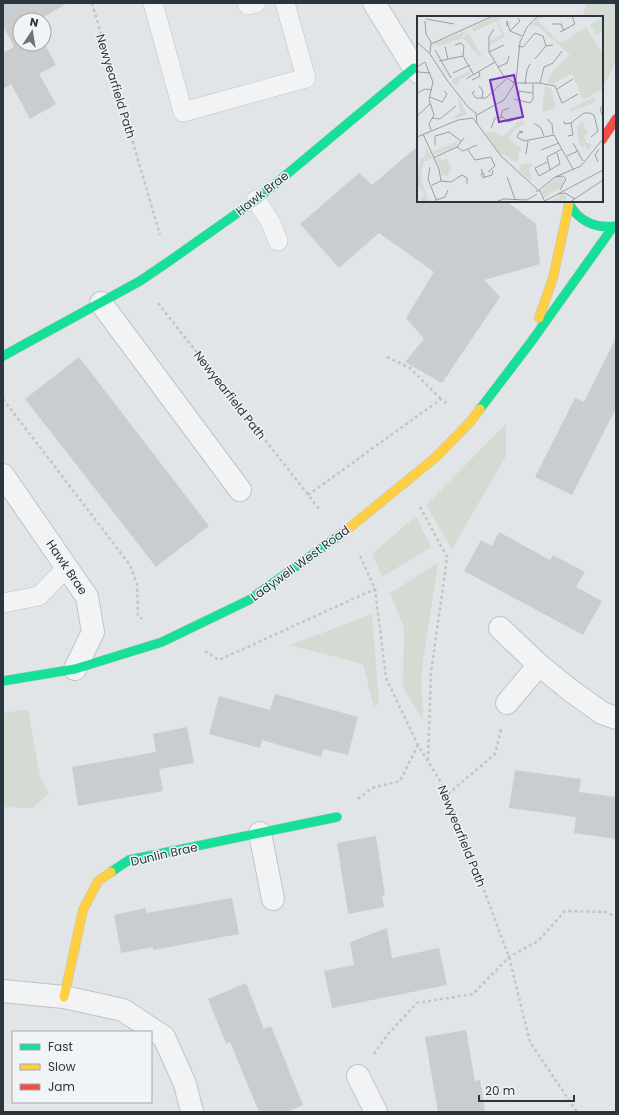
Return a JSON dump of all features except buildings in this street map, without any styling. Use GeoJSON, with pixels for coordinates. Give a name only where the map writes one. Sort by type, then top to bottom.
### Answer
{"type":"FeatureCollection","features":[{"type":"Feature","properties":{"kind":"street"},"geometry":{"type":"LineString","coordinates":[[374,3],[416,70]]}},
{"type":"Feature","properties":{"kind":"street","name":"Hawk Brae"},"geometry":{"type":"LineString","coordinates":[[3,356],[140,281],[168,262],[256,200],[416,70]]}},
{"type":"Feature","properties":{"kind":"street"},"geometry":{"type":"LineString","coordinates":[[604,145],[616,119]]}},
{"type":"Feature","properties":{"kind":"street","name":"Ladywell West Road"},"geometry":{"type":"LineString","coordinates":[[569,203],[577,215],[587,223],[600,227],[615,227]]}},
{"type":"Feature","properties":{"kind":"street","name":"Ladywell West Road"},"geometry":{"type":"LineString","coordinates":[[531,342],[552,278],[569,203]]}},
{"type":"Feature","properties":{"kind":"street","name":"Ladywell West Road"},"geometry":{"type":"LineString","coordinates":[[3,682],[75,669],[162,642],[249,600],[335,540],[436,457],[471,421],[531,342],[580,272],[615,227]]}},
{"type":"Feature","properties":{"kind":"street"},"geometry":{"type":"LineString","coordinates":[[101,303],[240,490]]}},
{"type":"Feature","properties":{"kind":"street","name":"Hawk Brae"},"geometry":{"type":"LineString","coordinates":[[6,483],[87,597],[93,632],[75,669]]}},
{"type":"Feature","properties":{"kind":"street"},"geometry":{"type":"LineString","coordinates":[[500,628],[539,665],[570,690],[602,713],[616,718]]}},
{"type":"Feature","properties":{"kind":"street"},"geometry":{"type":"LineString","coordinates":[[507,703],[539,665]]}},
{"type":"Feature","properties":{"kind":"street","name":"Dunlin Brae"},"geometry":{"type":"LineString","coordinates":[[64,997],[82,910],[98,881],[128,860],[337,817]]}},
{"type":"Feature","properties":{"kind":"street"},"geometry":{"type":"LineString","coordinates":[[260,833],[273,899]]}},
{"type":"Feature","properties":{"kind":"street"},"geometry":{"type":"LineString","coordinates":[[3,991],[64,997],[123,1010],[164,1037],[185,1084],[192,1112]]}},
{"type":"Feature","properties":{"kind":"street"},"geometry":{"type":"LineString","coordinates":[[358,1076],[376,1112]]}},
{"type":"Feature","properties":{"kind":"lane"},"geometry":{"type":"LineString","coordinates":[[153,3],[183,112],[306,78],[285,3]]}},
{"type":"Feature","properties":{"kind":"lane"},"geometry":{"type":"LineString","coordinates":[[247,3],[248,5],[256,3]]}},
{"type":"Feature","properties":{"kind":"lane"},"geometry":{"type":"LineString","coordinates":[[256,200],[271,223],[278,240]]}},
{"type":"Feature","properties":{"kind":"lane"},"geometry":{"type":"LineString","coordinates":[[3,603],[39,596],[67,567]]}},
{"type":"Feature","properties":{"kind":"path","name":"Newyearfield Path"},"geometry":{"type":"LineString","coordinates":[[92,3],[168,262]]}},
{"type":"Feature","properties":{"kind":"path","name":"Newyearfield Path"},"geometry":{"type":"LineString","coordinates":[[140,281],[320,510]]}},
{"type":"Feature","properties":{"kind":"path"},"geometry":{"type":"LineString","coordinates":[[387,357],[410,368],[442,399],[471,421]]}},
{"type":"Feature","properties":{"kind":"path"},"geometry":{"type":"LineString","coordinates":[[3,399],[130,565],[137,584],[138,615],[162,642]]}},
{"type":"Feature","properties":{"kind":"path"},"geometry":{"type":"LineString","coordinates":[[308,495],[442,399]]}},
{"type":"Feature","properties":{"kind":"path"},"geometry":{"type":"LineString","coordinates":[[406,482],[447,557],[432,673],[428,761]]}},
{"type":"Feature","properties":{"kind":"path","name":"Newyearfield Path"},"geometry":{"type":"LineString","coordinates":[[359,555],[375,589],[386,678],[418,745],[448,794],[509,957],[530,1042],[577,1112]]}},
{"type":"Feature","properties":{"kind":"path"},"geometry":{"type":"LineString","coordinates":[[180,634],[218,660],[375,589]]}},
{"type":"Feature","properties":{"kind":"path"},"geometry":{"type":"LineString","coordinates":[[448,794],[495,754],[507,703]]}},
{"type":"Feature","properties":{"kind":"path"},"geometry":{"type":"LineString","coordinates":[[337,817],[372,788],[400,781],[418,745]]}},
{"type":"Feature","properties":{"kind":"path"},"geometry":{"type":"LineString","coordinates":[[358,1076],[388,1034],[417,1003],[473,994],[509,957],[538,941],[565,911],[606,912],[616,917]]}},
{"type":"Feature","properties":{"kind":"shaded area"},"geometry":{"type":"Polygon","coordinates":[[[587,3],[616,3],[616,62],[603,86],[603,16],[582,16],[587,3]]]}},
{"type":"Feature","properties":{"kind":"shaded area"},"geometry":{"type":"Polygon","coordinates":[[[506,424],[506,456],[452,549],[426,505],[506,424]]]}},
{"type":"Feature","properties":{"kind":"shaded area"},"geometry":{"type":"Polygon","coordinates":[[[416,516],[431,547],[382,577],[372,554],[416,516]]]}},
{"type":"Feature","properties":{"kind":"shaded area"},"geometry":{"type":"Polygon","coordinates":[[[438,563],[421,675],[423,720],[403,688],[404,628],[390,593],[438,563]]]}},
{"type":"Feature","properties":{"kind":"shaded area"},"geometry":{"type":"Polygon","coordinates":[[[372,614],[379,702],[374,708],[363,664],[290,645],[372,614]]]}},
{"type":"Feature","properties":{"kind":"shaded area"},"geometry":{"type":"Polygon","coordinates":[[[28,709],[40,776],[49,794],[32,808],[3,807],[3,713],[28,709]]]}},
{"type":"Feature","properties":{"kind":"traffic: fast"},"geometry":{"type":"LineString","coordinates":[[3,356],[140,281],[168,262],[256,200],[414,68]]}},
{"type":"Feature","properties":{"kind":"traffic: fast"},"geometry":{"type":"LineString","coordinates":[[569,202],[576,214],[588,222],[594,225],[608,227],[616,226]]}},
{"type":"Feature","properties":{"kind":"traffic: fast"},"geometry":{"type":"LineString","coordinates":[[480,409],[531,342],[613,227]]}},
{"type":"Feature","properties":{"kind":"traffic: fast"},"geometry":{"type":"LineString","coordinates":[[3,681],[75,669],[162,642],[249,600],[343,533]]}},
{"type":"Feature","properties":{"kind":"traffic: fast"},"geometry":{"type":"LineString","coordinates":[[111,872],[129,860],[337,817]]}},
{"type":"Feature","properties":{"kind":"traffic: slow"},"geometry":{"type":"LineString","coordinates":[[539,318],[553,278],[569,204]]}},
{"type":"Feature","properties":{"kind":"traffic: slow"},"geometry":{"type":"LineString","coordinates":[[343,533],[436,457],[471,421],[480,409]]}},
{"type":"Feature","properties":{"kind":"traffic: slow"},"geometry":{"type":"LineString","coordinates":[[64,997],[83,910],[98,881],[111,872]]}},
{"type":"Feature","properties":{"kind":"traffic: jam"},"geometry":{"type":"LineString","coordinates":[[603,138],[616,119]]}}]}
